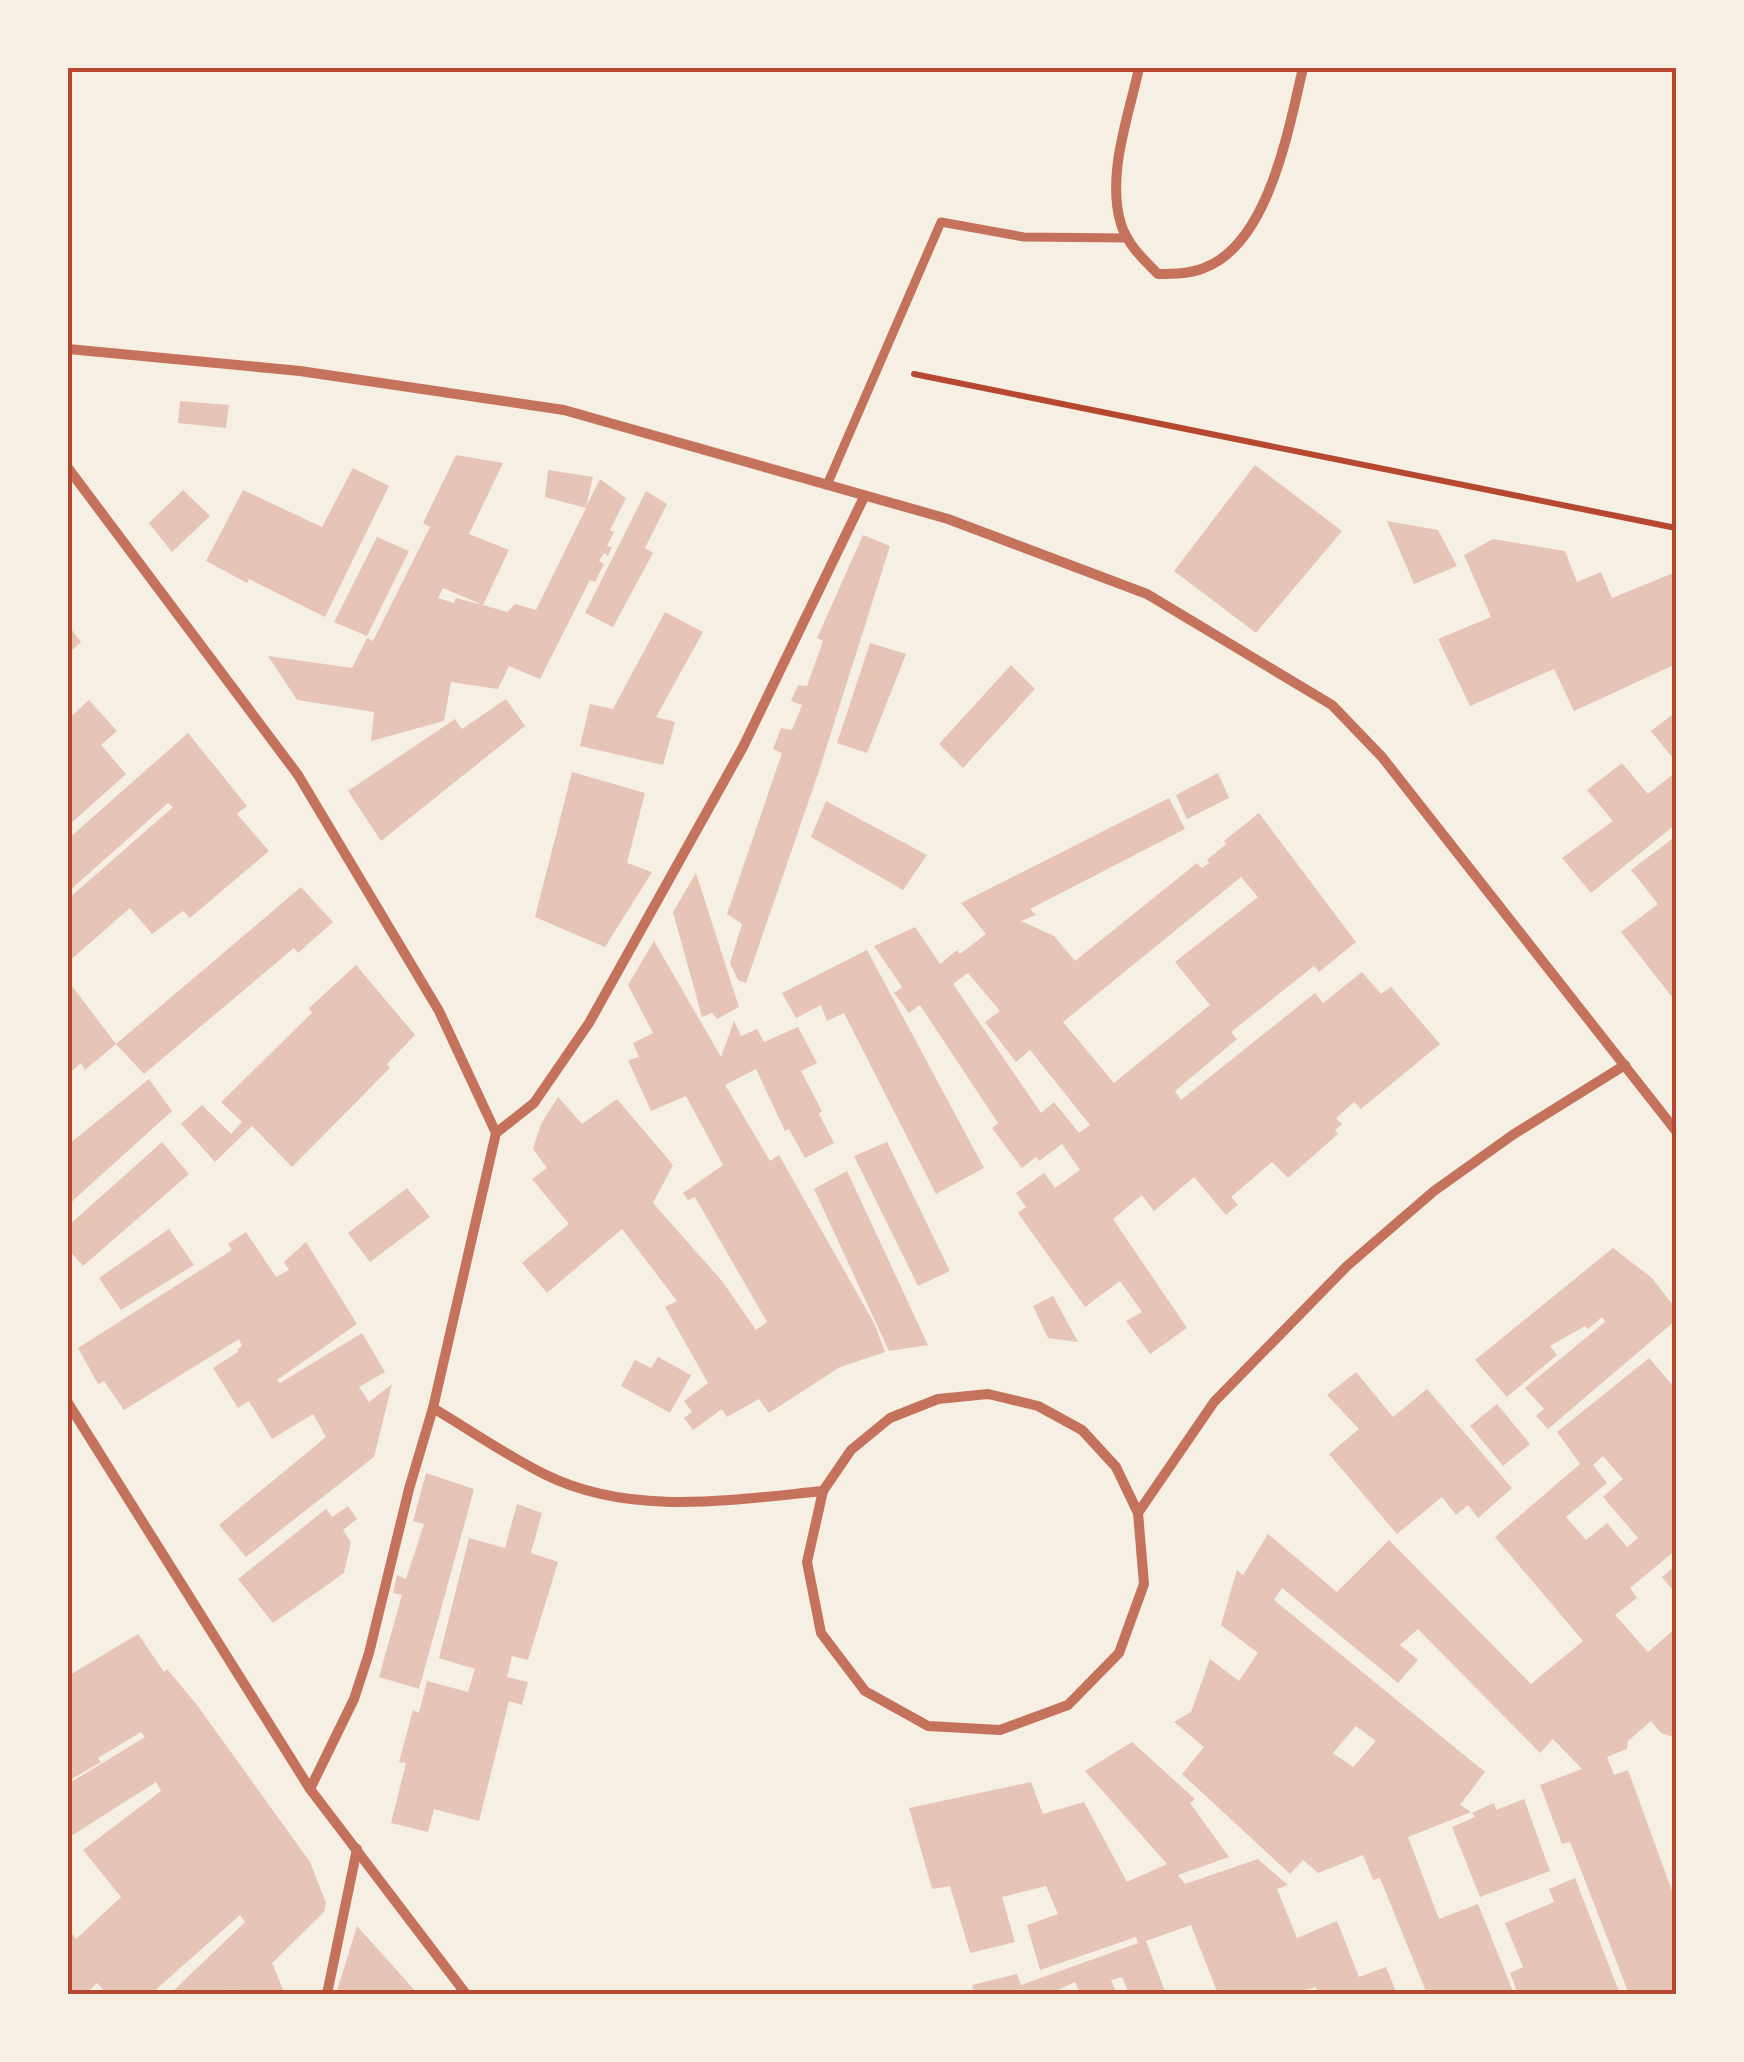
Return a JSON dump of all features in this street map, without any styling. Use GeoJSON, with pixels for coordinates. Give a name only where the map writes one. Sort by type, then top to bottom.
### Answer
{"type":"FeatureCollection","features":[{"type":"Feature","properties":{"kind":"street"},"geometry":{"type":"LineString","coordinates":[[1139,68],[1116,182],[1120,223],[1133,248],[1158,274],[1188,273],[1208,267],[1241,240],[1266,202],[1282,156],[1303,68]]}},
{"type":"Feature","properties":{"kind":"street"},"geometry":{"type":"LineString","coordinates":[[827,485],[941,222],[1024,238],[1128,238]]}},
{"type":"Feature","properties":{"kind":"street"},"geometry":{"type":"LineString","coordinates":[[68,349],[300,371],[564,410],[948,519],[1148,594],[1332,706],[1382,757],[1676,1131]]}},
{"type":"Feature","properties":{"kind":"street"},"geometry":{"type":"LineString","coordinates":[[68,468],[298,776],[439,1012],[496,1133],[433,1408],[408,1489],[370,1653],[354,1699],[310,1790]]}},
{"type":"Feature","properties":{"kind":"street"},"geometry":{"type":"LineString","coordinates":[[496,1133],[534,1103],[589,1023],[743,747],[864,496]]}},
{"type":"Feature","properties":{"kind":"street"},"geometry":{"type":"LineString","coordinates":[[1138,1513],[1214,1402],[1347,1266],[1434,1191],[1514,1134],[1625,1065]]}},
{"type":"Feature","properties":{"kind":"street"},"geometry":{"type":"LineString","coordinates":[[988,1394],[1038,1406],[1082,1430],[1116,1467],[1138,1513],[1144,1584],[1119,1653],[1068,1705],[1000,1730],[928,1726],[865,1691],[821,1632],[807,1562],[823,1491],[851,1450],[890,1418],[938,1398],[988,1394]]}},
{"type":"Feature","properties":{"kind":"street"},"geometry":{"type":"LineString","coordinates":[[68,1403],[310,1790],[466,1994]]}},
{"type":"Feature","properties":{"kind":"street"},"geometry":{"type":"LineString","coordinates":[[433,1408],[546,1475],[594,1493],[659,1502],[720,1501],[823,1491]]}},
{"type":"Feature","properties":{"kind":"street"},"geometry":{"type":"LineString","coordinates":[[327,1994],[357,1849]]}},
{"type":"Feature","properties":{"kind":"path"},"geometry":{"type":"LineString","coordinates":[[878,367],[1676,528]]}},
{"type":"Feature","properties":{"kind":"building"},"geometry":{"type":"Polygon","coordinates":[[[180,401],[229,405],[226,428],[178,423],[180,401]]]}},
{"type":"Feature","properties":{"kind":"building"},"geometry":{"type":"Polygon","coordinates":[[[456,455],[503,463],[469,534],[509,550],[483,605],[507,612],[515,604],[536,610],[586,508],[545,497],[548,470],[593,477],[586,507],[600,479],[626,498],[610,530],[614,532],[607,546],[612,547],[608,556],[604,553],[599,561],[604,564],[595,582],[590,580],[540,679],[509,666],[498,689],[451,682],[444,721],[371,741],[374,712],[297,700],[268,656],[352,668],[367,638],[373,641],[430,527],[423,523],[456,455]],[[443,588],[438,598],[454,603],[456,598],[483,605],[443,588]]]}},
{"type":"Feature","properties":{"kind":"building"},"geometry":{"type":"Polygon","coordinates":[[[1255,465],[1342,531],[1256,633],[1174,571],[1255,465]]]}},
{"type":"Feature","properties":{"kind":"building"},"geometry":{"type":"Polygon","coordinates":[[[353,468],[389,486],[325,617],[206,561],[243,490],[322,527],[353,468]]]}},
{"type":"Feature","properties":{"kind":"building"},"geometry":{"type":"Polygon","coordinates":[[[183,490],[210,516],[172,552],[149,523],[183,490]]]}},
{"type":"Feature","properties":{"kind":"building"},"geometry":{"type":"Polygon","coordinates":[[[646,491],[667,504],[645,548],[653,553],[613,627],[585,613],[646,491]]]}},
{"type":"Feature","properties":{"kind":"building"},"geometry":{"type":"Polygon","coordinates":[[[1387,521],[1438,530],[1457,566],[1414,584],[1387,521]]]}},
{"type":"Feature","properties":{"kind":"building"},"geometry":{"type":"Polygon","coordinates":[[[863,535],[890,546],[746,983],[738,980],[730,963],[742,924],[727,914],[782,753],[773,749],[781,728],[792,730],[802,705],[791,701],[798,685],[807,686],[823,641],[817,638],[863,535]]]}},
{"type":"Feature","properties":{"kind":"building"},"geometry":{"type":"Polygon","coordinates":[[[377,537],[409,551],[367,636],[334,622],[377,537]]]}},
{"type":"Feature","properties":{"kind":"building"},"geometry":{"type":"Polygon","coordinates":[[[1493,539],[1565,551],[1577,582],[1601,572],[1612,598],[1676,572],[1676,664],[1574,711],[1554,669],[1470,706],[1438,639],[1491,617],[1464,555],[1493,539]]]}},
{"type":"Feature","properties":{"kind":"building"},"geometry":{"type":"Polygon","coordinates":[[[665,612],[703,632],[656,717],[675,722],[663,765],[580,746],[590,704],[613,709],[665,612]]]}},
{"type":"Feature","properties":{"kind":"building"},"geometry":{"type":"Polygon","coordinates":[[[68,625],[81,642],[68,654],[68,625]]]}},
{"type":"Feature","properties":{"kind":"building"},"geometry":{"type":"Polygon","coordinates":[[[870,643],[906,654],[867,753],[837,743],[870,643]]]}},
{"type":"Feature","properties":{"kind":"building"},"geometry":{"type":"Polygon","coordinates":[[[1011,665],[1035,689],[963,768],[939,744],[1011,665]]]}},
{"type":"Feature","properties":{"kind":"building"},"geometry":{"type":"Polygon","coordinates":[[[506,699],[525,726],[381,841],[348,791],[455,719],[462,729],[506,699]]]}},
{"type":"Feature","properties":{"kind":"building"},"geometry":{"type":"Polygon","coordinates":[[[89,700],[117,731],[101,745],[126,774],[68,826],[68,719],[89,700]]]}},
{"type":"Feature","properties":{"kind":"building"},"geometry":{"type":"Polygon","coordinates":[[[1676,712],[1676,762],[1651,731],[1676,712]]]}},
{"type":"Feature","properties":{"kind":"building"},"geometry":{"type":"Polygon","coordinates":[[[188,733],[247,806],[237,814],[269,851],[190,918],[183,911],[152,934],[130,908],[68,962],[68,899],[173,807],[168,803],[68,892],[68,839],[188,733]]]}},
{"type":"Feature","properties":{"kind":"building"},"geometry":{"type":"Polygon","coordinates":[[[1622,763],[1648,794],[1676,772],[1676,824],[1591,893],[1562,858],[1613,821],[1587,790],[1622,763]]]}},
{"type":"Feature","properties":{"kind":"building"},"geometry":{"type":"Polygon","coordinates":[[[572,772],[645,793],[627,863],[652,872],[605,947],[535,917],[572,772]]]}},
{"type":"Feature","properties":{"kind":"building"},"geometry":{"type":"Polygon","coordinates":[[[1218,773],[1229,798],[1187,819],[1176,795],[1218,773]]]}},
{"type":"Feature","properties":{"kind":"building"},"geometry":{"type":"Polygon","coordinates":[[[1169,798],[1185,829],[1030,909],[1036,915],[1021,921],[1054,936],[1075,961],[1197,863],[1202,868],[1209,863],[1207,860],[1226,844],[1224,841],[1259,813],[1356,942],[1319,972],[1314,966],[1231,1032],[1237,1039],[1175,1091],[1181,1100],[1315,993],[1323,1003],[1362,972],[1381,994],[1391,987],[1440,1044],[1361,1109],[1354,1102],[1336,1118],[1342,1124],[1335,1130],[1338,1134],[1288,1178],[1272,1162],[1231,1197],[1238,1205],[1226,1215],[1194,1177],[1154,1211],[1142,1195],[1113,1219],[1187,1328],[1150,1354],[1126,1321],[1142,1312],[1120,1281],[1085,1307],[1018,1213],[1026,1207],[1016,1193],[1044,1173],[1055,1188],[1080,1170],[1062,1144],[1022,1168],[992,1128],[998,1123],[920,1005],[909,1013],[894,993],[902,987],[874,946],[915,927],[940,964],[986,934],[961,903],[1169,798]],[[1241,877],[1063,1022],[1114,1083],[1210,1005],[1175,962],[1258,897],[1241,877]],[[968,973],[953,984],[1041,1113],[1054,1102],[1079,1133],[1090,1125],[1030,1050],[1016,1062],[985,1022],[1000,1011],[968,973]]]}},
{"type":"Feature","properties":{"kind":"building"},"geometry":{"type":"Polygon","coordinates":[[[826,801],[927,855],[903,890],[811,837],[826,801]]]}},
{"type":"Feature","properties":{"kind":"building"},"geometry":{"type":"Polygon","coordinates":[[[1676,836],[1676,1002],[1621,932],[1658,904],[1631,870],[1676,836]]]}},
{"type":"Feature","properties":{"kind":"building"},"geometry":{"type":"Polygon","coordinates":[[[696,873],[739,1007],[717,1019],[712,1013],[702,1017],[673,912],[696,873]]]}},
{"type":"Feature","properties":{"kind":"building"},"geometry":{"type":"Polygon","coordinates":[[[301,887],[333,922],[298,953],[294,948],[144,1074],[116,1044],[301,887]]]}},
{"type":"Feature","properties":{"kind":"building"},"geometry":{"type":"Polygon","coordinates":[[[654,941],[721,1057],[734,1021],[741,1036],[757,1029],[764,1042],[798,1027],[817,1063],[801,1071],[834,1143],[805,1158],[789,1129],[785,1131],[756,1069],[725,1085],[770,1161],[779,1155],[875,1325],[885,1352],[840,1367],[769,1413],[759,1399],[727,1417],[722,1409],[693,1430],[684,1418],[692,1412],[684,1401],[708,1383],[665,1307],[677,1301],[622,1229],[547,1293],[522,1263],[569,1224],[532,1179],[547,1168],[533,1149],[541,1124],[558,1097],[582,1124],[617,1099],[673,1165],[653,1203],[722,1281],[756,1330],[767,1322],[695,1197],[688,1200],[683,1193],[723,1165],[686,1096],[651,1111],[628,1060],[639,1057],[633,1043],[653,1033],[628,985],[654,941]]]}},
{"type":"Feature","properties":{"kind":"building"},"geometry":{"type":"Polygon","coordinates":[[[867,950],[984,1168],[936,1194],[844,1013],[827,1021],[821,1005],[796,1018],[782,993],[867,950]]]}},
{"type":"Feature","properties":{"kind":"building"},"geometry":{"type":"Polygon","coordinates":[[[356,965],[415,1035],[387,1064],[390,1068],[292,1167],[252,1126],[215,1162],[181,1124],[202,1105],[231,1134],[242,1122],[221,1102],[312,1013],[309,1008],[356,965]]]}},
{"type":"Feature","properties":{"kind":"building"},"geometry":{"type":"Polygon","coordinates":[[[68,981],[116,1044],[85,1070],[81,1063],[68,1074],[68,981]]]}},
{"type":"Feature","properties":{"kind":"building"},"geometry":{"type":"Polygon","coordinates":[[[149,1079],[172,1111],[68,1205],[68,1145],[149,1079]]]}},
{"type":"Feature","properties":{"kind":"building"},"geometry":{"type":"Polygon","coordinates":[[[162,1142],[189,1174],[83,1266],[68,1249],[68,1226],[162,1142]]]}},
{"type":"Feature","properties":{"kind":"building"},"geometry":{"type":"Polygon","coordinates":[[[887,1142],[950,1271],[918,1286],[854,1156],[887,1142]]]}},
{"type":"Feature","properties":{"kind":"building"},"geometry":{"type":"Polygon","coordinates":[[[847,1171],[928,1345],[889,1351],[814,1189],[847,1171]]]}},
{"type":"Feature","properties":{"kind":"building"},"geometry":{"type":"Polygon","coordinates":[[[407,1188],[430,1217],[370,1262],[348,1233],[407,1188]]]}},
{"type":"Feature","properties":{"kind":"building"},"geometry":{"type":"Polygon","coordinates":[[[169,1229],[194,1265],[121,1310],[99,1278],[169,1229]]]}},
{"type":"Feature","properties":{"kind":"building"},"geometry":{"type":"Polygon","coordinates":[[[246,1232],[276,1277],[289,1270],[284,1262],[306,1242],[357,1324],[277,1380],[280,1383],[362,1333],[385,1372],[359,1387],[369,1402],[392,1384],[374,1457],[246,1557],[219,1525],[326,1437],[313,1414],[272,1439],[249,1401],[238,1408],[213,1368],[238,1352],[242,1346],[239,1339],[124,1410],[104,1381],[98,1384],[78,1348],[232,1250],[228,1244],[246,1232]]]}},
{"type":"Feature","properties":{"kind":"building"},"geometry":{"type":"Polygon","coordinates":[[[1613,1248],[1652,1278],[1676,1309],[1676,1320],[1548,1429],[1536,1416],[1544,1409],[1525,1388],[1605,1322],[1602,1317],[1588,1329],[1585,1326],[1550,1346],[1557,1355],[1507,1397],[1475,1360],[1613,1248]]]}},
{"type":"Feature","properties":{"kind":"building"},"geometry":{"type":"Polygon","coordinates":[[[1053,1296],[1078,1342],[1048,1338],[1033,1306],[1053,1296]]]}},
{"type":"Feature","properties":{"kind":"building"},"geometry":{"type":"Polygon","coordinates":[[[658,1357],[691,1375],[670,1413],[621,1386],[635,1360],[651,1368],[658,1357]]]}},
{"type":"Feature","properties":{"kind":"building"},"geometry":{"type":"Polygon","coordinates":[[[1649,1358],[1673,1386],[1676,1382],[1676,1550],[1630,1588],[1637,1598],[1615,1615],[1648,1652],[1676,1628],[1676,1738],[1661,1733],[1651,1721],[1628,1741],[1627,1749],[1607,1757],[1614,1775],[1628,1770],[1676,1902],[1676,1994],[1629,1994],[1570,1842],[1562,1844],[1540,1785],[1582,1769],[1553,1739],[1540,1753],[1418,1629],[1400,1645],[1418,1660],[1398,1683],[1282,1588],[1274,1600],[1485,1772],[1460,1805],[1471,1812],[1408,1837],[1439,1919],[1478,1904],[1514,1994],[1427,1994],[1380,1878],[1373,1880],[1363,1855],[1318,1873],[1303,1860],[1290,1874],[1182,1774],[1204,1747],[1174,1722],[1191,1712],[1210,1659],[1239,1681],[1258,1653],[1221,1625],[1237,1570],[1243,1575],[1268,1534],[1337,1592],[1389,1540],[1531,1684],[1583,1641],[1495,1537],[1580,1464],[1557,1432],[1649,1358]],[[1603,1456],[1593,1465],[1607,1483],[1566,1517],[1586,1540],[1607,1523],[1627,1547],[1638,1538],[1603,1497],[1623,1479],[1603,1456]],[[1356,1726],[1333,1753],[1353,1767],[1376,1741],[1356,1726]]]}},
{"type":"Feature","properties":{"kind":"building"},"geometry":{"type":"Polygon","coordinates":[[[1356,1372],[1393,1417],[1427,1389],[1512,1488],[1478,1518],[1468,1505],[1456,1515],[1442,1497],[1397,1534],[1329,1454],[1359,1429],[1327,1395],[1356,1372]]]}},
{"type":"Feature","properties":{"kind":"building"},"geometry":{"type":"Polygon","coordinates":[[[1497,1404],[1530,1444],[1503,1466],[1470,1426],[1497,1404]]]}},
{"type":"Feature","properties":{"kind":"building"},"geometry":{"type":"Polygon","coordinates":[[[426,1473],[474,1489],[419,1689],[379,1677],[402,1595],[393,1593],[397,1575],[406,1579],[424,1524],[413,1521],[426,1473]]]}},
{"type":"Feature","properties":{"kind":"building"},"geometry":{"type":"Polygon","coordinates":[[[517,1504],[542,1513],[531,1553],[558,1562],[528,1660],[512,1656],[507,1677],[528,1682],[522,1705],[509,1701],[479,1821],[434,1809],[428,1832],[391,1823],[406,1763],[399,1762],[413,1710],[419,1713],[427,1681],[468,1692],[475,1669],[439,1658],[469,1538],[505,1548],[517,1504]]]}},
{"type":"Feature","properties":{"kind":"building"},"geometry":{"type":"Polygon","coordinates":[[[348,1506],[357,1519],[343,1530],[351,1542],[344,1573],[273,1623],[238,1579],[326,1509],[332,1517],[348,1506]]]}},
{"type":"Feature","properties":{"kind":"building"},"geometry":{"type":"Polygon","coordinates":[[[1676,1565],[1676,1594],[1662,1577],[1676,1565]]]}},
{"type":"Feature","properties":{"kind":"building"},"geometry":{"type":"Polygon","coordinates":[[[138,1634],[164,1672],[167,1669],[197,1705],[310,1862],[326,1903],[324,1912],[272,1963],[285,1994],[236,1994],[232,1989],[226,1994],[170,1994],[245,1922],[240,1915],[151,1994],[107,1994],[97,1983],[86,1994],[68,1994],[68,1928],[76,1939],[121,1897],[83,1850],[161,1791],[156,1782],[68,1838],[68,1784],[145,1737],[141,1732],[68,1781],[68,1676],[138,1634]]]}},
{"type":"Feature","properties":{"kind":"building"},"geometry":{"type":"Polygon","coordinates":[[[1132,1742],[1195,1799],[1190,1803],[1229,1857],[1178,1875],[1185,1884],[1258,1859],[1288,1885],[1277,1889],[1297,1938],[1337,1921],[1359,1977],[1386,1967],[1397,1994],[1319,1994],[1316,1987],[1288,1994],[1218,1994],[1191,1925],[1146,1941],[1166,1994],[1129,1994],[1122,1977],[1111,1980],[1117,1994],[1080,1994],[1075,1982],[1049,1994],[974,1994],[972,1985],[1017,1974],[1021,1985],[1138,1943],[1136,1937],[1040,1970],[1027,1925],[1058,1914],[1046,1886],[1002,1897],[1015,1942],[970,1953],[950,1886],[932,1889],[909,1808],[1031,1782],[1043,1814],[1084,1802],[1127,1882],[1167,1864],[1085,1771],[1132,1742]]]}},
{"type":"Feature","properties":{"kind":"building"},"geometry":{"type":"Polygon","coordinates":[[[1524,1799],[1550,1871],[1480,1897],[1452,1827],[1494,1803],[1496,1810],[1524,1799]]]}},
{"type":"Feature","properties":{"kind":"building"},"geometry":{"type":"Polygon","coordinates":[[[1575,1878],[1620,1994],[1518,1994],[1510,1973],[1523,1967],[1505,1923],[1554,1902],[1549,1889],[1575,1878]]]}},
{"type":"Feature","properties":{"kind":"building"},"geometry":{"type":"Polygon","coordinates":[[[357,1926],[418,1994],[336,1994],[357,1926]]]}}]}
